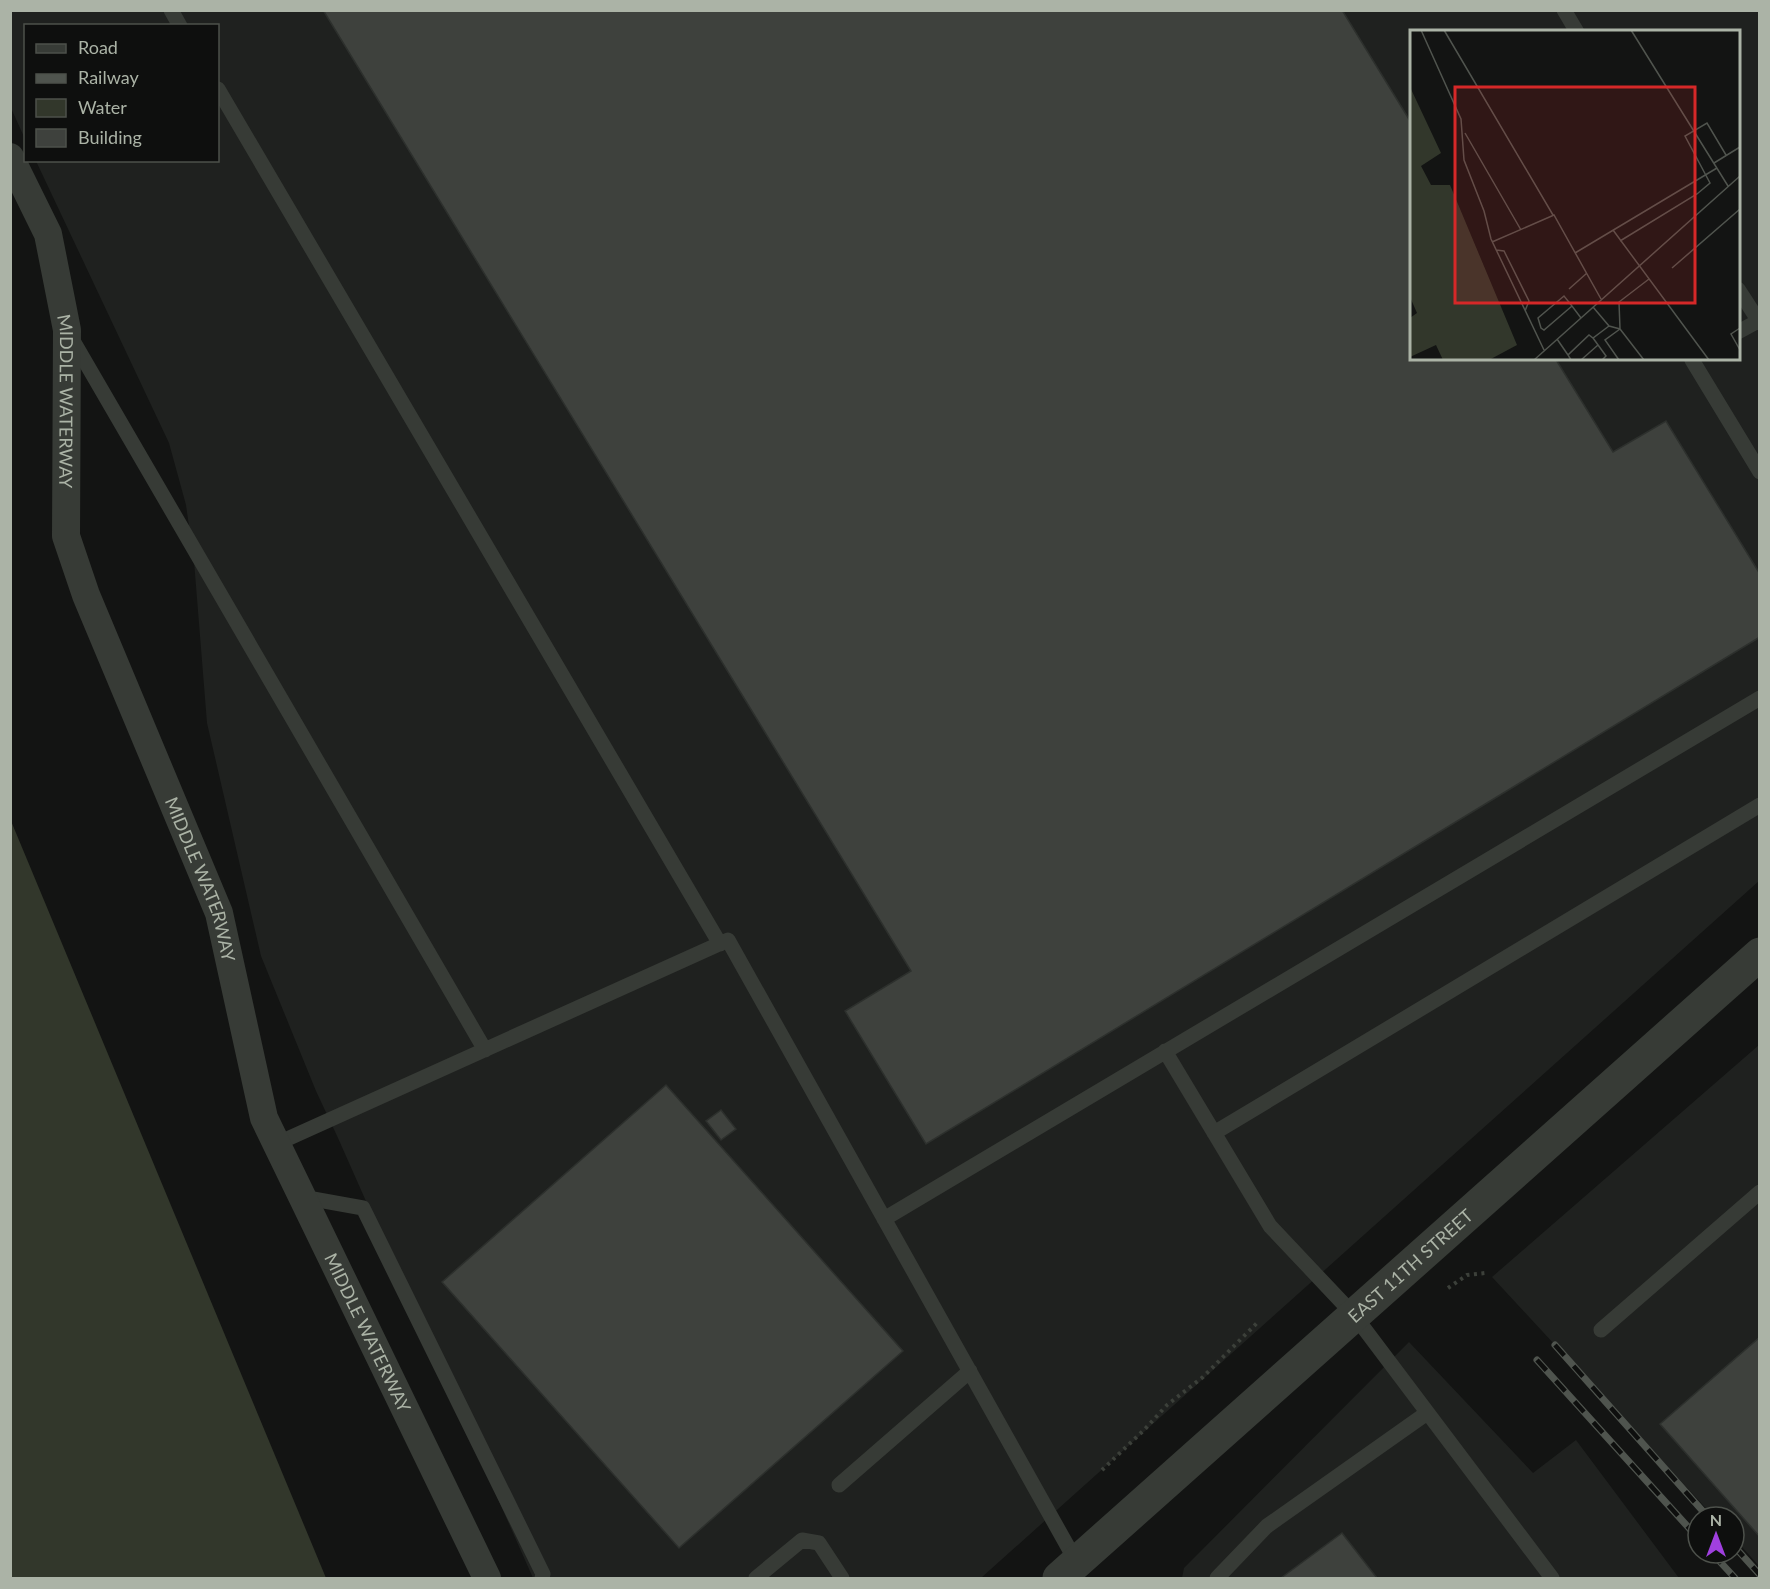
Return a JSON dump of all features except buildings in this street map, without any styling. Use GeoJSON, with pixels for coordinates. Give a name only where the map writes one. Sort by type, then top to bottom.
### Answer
{"type":"FeatureCollection","features":[{"type":"Feature","properties":{"kind":"street","name":"MIDDLE WATERWAY"},"geometry":{"type":"LineString","coordinates":[[10,157],[48,234],[67,330],[66,536],[86,596],[219,913],[264,1118],[487,1578]]}},
{"type":"Feature","properties":{"kind":"street","name":"EAST 11TH STREET"},"geometry":{"type":"LineString","coordinates":[[1068,1570],[1760,954]]}},
{"type":"Feature","properties":{"kind":"lane"},"geometry":{"type":"LineString","coordinates":[[171,10],[179,24]]}},
{"type":"Feature","properties":{"kind":"lane"},"geometry":{"type":"LineString","coordinates":[[1564,10],[1576,30]]}},
{"type":"Feature","properties":{"kind":"lane"},"geometry":{"type":"LineString","coordinates":[[219,91],[720,944]]}},
{"type":"Feature","properties":{"kind":"lane"},"geometry":{"type":"LineString","coordinates":[[1740,292],[1759,321],[1740,331]]}},
{"type":"Feature","properties":{"kind":"lane"},"geometry":{"type":"LineString","coordinates":[[67,330],[485,1050]]}},
{"type":"Feature","properties":{"kind":"lane"},"geometry":{"type":"LineString","coordinates":[[1692,360],[1760,472]]}},
{"type":"Feature","properties":{"kind":"lane"},"geometry":{"type":"LineString","coordinates":[[884,1219],[1760,699]]}},
{"type":"Feature","properties":{"kind":"lane"},"geometry":{"type":"LineString","coordinates":[[1214,1133],[1760,805]]}},
{"type":"Feature","properties":{"kind":"lane"},"geometry":{"type":"LineString","coordinates":[[276,1144],[728,940],[970,1371],[1068,1570]]}},
{"type":"Feature","properties":{"kind":"lane"},"geometry":{"type":"LineString","coordinates":[[1165,1052],[1270,1226],[1354,1315],[1552,1578]]}},
{"type":"Feature","properties":{"kind":"lane"},"geometry":{"type":"LineString","coordinates":[[1600,1330],[1760,1192]]}},
{"type":"Feature","properties":{"kind":"lane"},"geometry":{"type":"LineString","coordinates":[[302,1197],[363,1208],[543,1574],[542,1578]]}},
{"type":"Feature","properties":{"kind":"lane"},"geometry":{"type":"LineString","coordinates":[[839,1485],[970,1371]]}},
{"type":"Feature","properties":{"kind":"lane"},"geometry":{"type":"LineString","coordinates":[[1217,1578],[1267,1526],[1427,1413]]}},
{"type":"Feature","properties":{"kind":"lane"},"geometry":{"type":"LineString","coordinates":[[756,1578],[802,1540],[819,1543],[842,1578]]}},
{"type":"Feature","properties":{"kind":"path"},"geometry":{"type":"LineString","coordinates":[[1448,1288],[1467,1275],[1485,1273]]}},
{"type":"Feature","properties":{"kind":"path"},"geometry":{"type":"LineString","coordinates":[[1102,1470],[1167,1406],[1203,1377],[1257,1323]]}},
{"type":"Feature","properties":{"kind":"shaded area"},"geometry":{"type":"Polygon","coordinates":[[[11,11],[1759,11],[1759,881],[981,1578],[533,1578],[316,1091],[261,956],[207,723],[194,561],[186,505],[169,443],[36,162],[219,162],[219,24],[24,24],[24,137],[11,108],[11,11]]]}},
{"type":"Feature","properties":{"kind":"shaded area"},"geometry":{"type":"Polygon","coordinates":[[[1759,1045],[1759,1566],[1746,1551],[1746,1505],[1703,1505],[1492,1277],[1759,1045]]]}},
{"type":"Feature","properties":{"kind":"shaded area"},"geometry":{"type":"Polygon","coordinates":[[[1409,1342],[1533,1473],[1576,1440],[1679,1578],[1182,1578],[1184,1568],[1409,1342]]]}},
{"type":"Feature","properties":{"kind":"water"},"geometry":{"type":"Polygon","coordinates":[[[11,821],[326,1578],[11,1578],[11,821]]]}},
{"type":"Feature","properties":{"kind":"railway"},"geometry":{"type":"LineString","coordinates":[[1555,1345],[1697,1505]]}},
{"type":"Feature","properties":{"kind":"railway"},"geometry":{"type":"LineString","coordinates":[[1537,1360],[1686,1525]]}},
{"type":"Feature","properties":{"kind":"railway"},"geometry":{"type":"LineString","coordinates":[[1746,1559],[1760,1575]]}},
{"type":"Feature","properties":{"kind":"railway"},"geometry":{"type":"LineString","coordinates":[[1723,1565],[1735,1578]]}}]}
